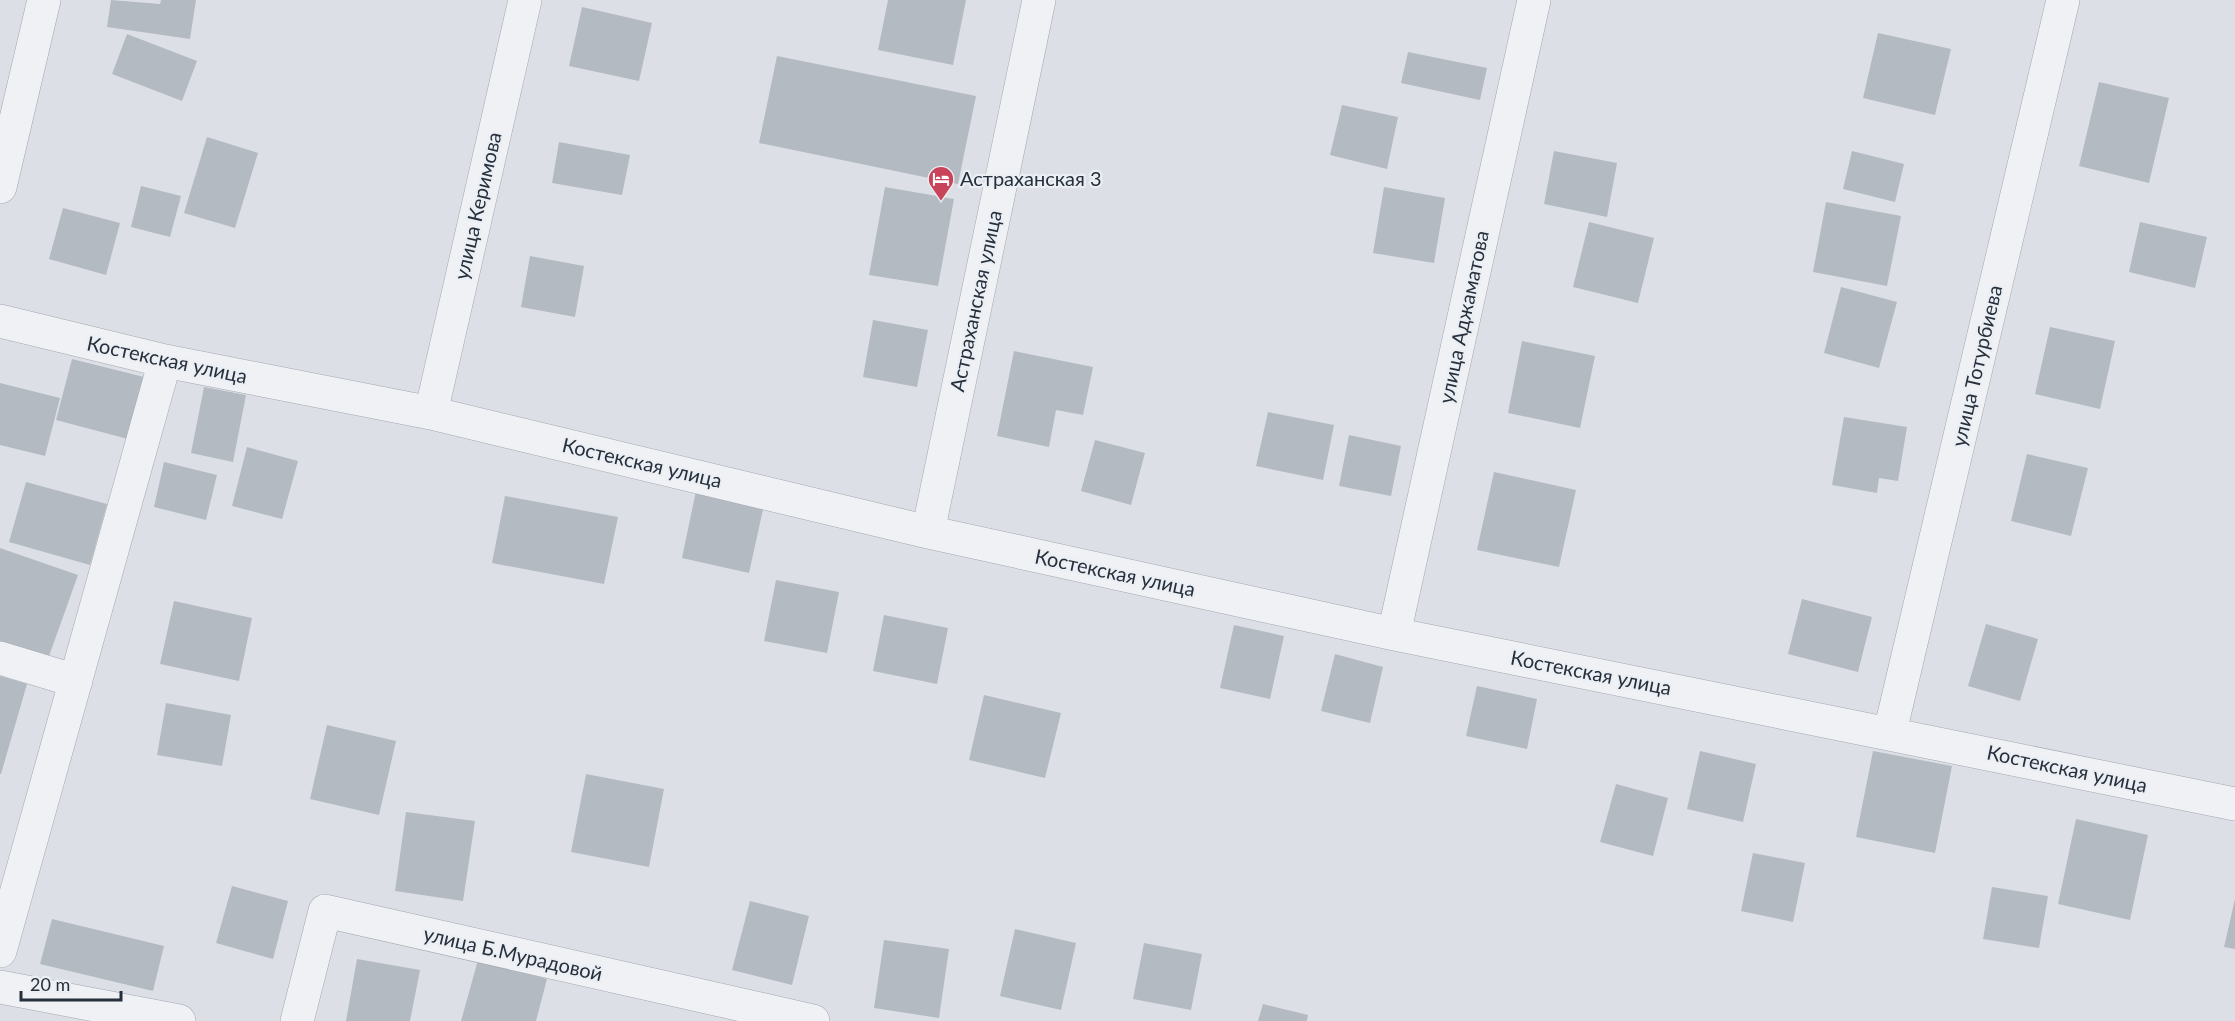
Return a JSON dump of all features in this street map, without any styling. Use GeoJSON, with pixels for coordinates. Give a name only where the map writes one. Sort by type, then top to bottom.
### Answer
{"type":"FeatureCollection","features":[{"type":"Feature","properties":{"kind":"street"},"geometry":{"type":"LineString","coordinates":[[0,187],[44,0]]}},
{"type":"Feature","properties":{"kind":"street","name":"улица Керимова"},"geometry":{"type":"LineString","coordinates":[[431,413],[525,0]]}},
{"type":"Feature","properties":{"kind":"street","name":"Астраханская улица"},"geometry":{"type":"LineString","coordinates":[[928,532],[1039,0]]}},
{"type":"Feature","properties":{"kind":"street","name":"улица Аджаматова"},"geometry":{"type":"LineString","coordinates":[[1394,634],[1534,0]]}},
{"type":"Feature","properties":{"kind":"street","name":"улица Тотурбиева"},"geometry":{"type":"LineString","coordinates":[[1890,732],[2063,0]]}},
{"type":"Feature","properties":{"kind":"street","name":"Костекская улица"},"geometry":{"type":"LineString","coordinates":[[0,321],[165,361],[431,413],[928,532],[1394,634],[1890,732],[2235,804]]}},
{"type":"Feature","properties":{"kind":"street"},"geometry":{"type":"LineString","coordinates":[[0,951],[165,361]]}},
{"type":"Feature","properties":{"kind":"street"},"geometry":{"type":"LineString","coordinates":[[0,658],[76,681]]}},
{"type":"Feature","properties":{"kind":"street","name":"улица Б.Мурадовой"},"geometry":{"type":"LineString","coordinates":[[297,1021],[325,911],[813,1021]]}},
{"type":"Feature","properties":{"kind":"street"},"geometry":{"type":"LineString","coordinates":[[0,987],[179,1021]]}},
{"type":"Feature","properties":{"kind":"building"},"geometry":{"type":"Polygon","coordinates":[[[111,0],[160,4],[161,0],[196,0],[190,39],[107,27],[111,0]]]}},
{"type":"Feature","properties":{"kind":"building"},"geometry":{"type":"Polygon","coordinates":[[[888,0],[966,0],[953,65],[878,50],[888,0]]]}},
{"type":"Feature","properties":{"kind":"building"},"geometry":{"type":"Polygon","coordinates":[[[582,7],[652,23],[639,81],[569,66],[582,7]]]}},
{"type":"Feature","properties":{"kind":"building"},"geometry":{"type":"Polygon","coordinates":[[[1878,33],[1951,49],[1935,115],[1863,98],[1878,33]]]}},
{"type":"Feature","properties":{"kind":"building"},"geometry":{"type":"Polygon","coordinates":[[[127,34],[197,61],[182,101],[112,74],[127,34]]]}},
{"type":"Feature","properties":{"kind":"building"},"geometry":{"type":"Polygon","coordinates":[[[1408,52],[1487,68],[1480,100],[1401,83],[1408,52]]]}},
{"type":"Feature","properties":{"kind":"building"},"geometry":{"type":"Polygon","coordinates":[[[777,56],[976,96],[958,184],[759,143],[777,56]]]}},
{"type":"Feature","properties":{"kind":"building"},"geometry":{"type":"Polygon","coordinates":[[[2099,82],[2169,98],[2149,183],[2079,166],[2099,82]]]}},
{"type":"Feature","properties":{"kind":"building"},"geometry":{"type":"Polygon","coordinates":[[[1342,105],[1398,117],[1387,169],[1330,155],[1342,105]]]}},
{"type":"Feature","properties":{"kind":"building"},"geometry":{"type":"Polygon","coordinates":[[[207,137],[258,153],[235,228],[184,213],[207,137]]]}},
{"type":"Feature","properties":{"kind":"building"},"geometry":{"type":"Polygon","coordinates":[[[559,142],[630,155],[622,195],[552,183],[559,142]]]}},
{"type":"Feature","properties":{"kind":"building"},"geometry":{"type":"Polygon","coordinates":[[[1554,151],[1617,163],[1607,217],[1544,204],[1554,151]]]}},
{"type":"Feature","properties":{"kind":"building"},"geometry":{"type":"Polygon","coordinates":[[[1852,151],[1904,164],[1895,202],[1843,189],[1852,151]]]}},
{"type":"Feature","properties":{"kind":"building"},"geometry":{"type":"Polygon","coordinates":[[[141,186],[181,196],[170,237],[131,227],[141,186]]]}},
{"type":"Feature","properties":{"kind":"building"},"geometry":{"type":"Polygon","coordinates":[[[885,187],[954,199],[938,286],[869,275],[885,187]]]}},
{"type":"Feature","properties":{"kind":"building"},"geometry":{"type":"Polygon","coordinates":[[[1384,187],[1445,198],[1434,263],[1373,253],[1384,187]]]}},
{"type":"Feature","properties":{"kind":"building"},"geometry":{"type":"Polygon","coordinates":[[[1826,202],[1901,216],[1887,286],[1813,272],[1826,202]]]}},
{"type":"Feature","properties":{"kind":"building"},"geometry":{"type":"Polygon","coordinates":[[[63,208],[120,223],[106,275],[49,259],[63,208]]]}},
{"type":"Feature","properties":{"kind":"building"},"geometry":{"type":"Polygon","coordinates":[[[1589,222],[1654,238],[1638,303],[1573,287],[1589,222]]]}},
{"type":"Feature","properties":{"kind":"building"},"geometry":{"type":"Polygon","coordinates":[[[2140,222],[2207,237],[2195,288],[2129,272],[2140,222]]]}},
{"type":"Feature","properties":{"kind":"building"},"geometry":{"type":"Polygon","coordinates":[[[530,256],[584,266],[575,317],[521,307],[530,256]]]}},
{"type":"Feature","properties":{"kind":"building"},"geometry":{"type":"Polygon","coordinates":[[[1841,287],[1897,302],[1879,368],[1824,353],[1841,287]]]}},
{"type":"Feature","properties":{"kind":"building"},"geometry":{"type":"Polygon","coordinates":[[[873,320],[928,330],[917,387],[863,377],[873,320]]]}},
{"type":"Feature","properties":{"kind":"building"},"geometry":{"type":"Polygon","coordinates":[[[2050,327],[2115,341],[2100,409],[2035,394],[2050,327]]]}},
{"type":"Feature","properties":{"kind":"building"},"geometry":{"type":"Polygon","coordinates":[[[1522,341],[1595,356],[1580,428],[1508,413],[1522,341]]]}},
{"type":"Feature","properties":{"kind":"building"},"geometry":{"type":"Polygon","coordinates":[[[1014,351],[1093,367],[1083,415],[1056,410],[1049,447],[997,436],[1014,351]]]}},
{"type":"Feature","properties":{"kind":"building"},"geometry":{"type":"Polygon","coordinates":[[[72,359],[144,377],[128,439],[56,420],[72,359]]]}},
{"type":"Feature","properties":{"kind":"building"},"geometry":{"type":"Polygon","coordinates":[[[0,383],[60,398],[45,456],[0,445],[0,383]]]}},
{"type":"Feature","properties":{"kind":"building"},"geometry":{"type":"Polygon","coordinates":[[[204,387],[246,395],[233,462],[191,453],[204,387]]]}},
{"type":"Feature","properties":{"kind":"building"},"geometry":{"type":"Polygon","coordinates":[[[1268,412],[1334,425],[1323,480],[1256,466],[1268,412]]]}},
{"type":"Feature","properties":{"kind":"building"},"geometry":{"type":"Polygon","coordinates":[[[1844,417],[1907,427],[1898,481],[1879,478],[1877,493],[1832,485],[1844,417]]]}},
{"type":"Feature","properties":{"kind":"building"},"geometry":{"type":"Polygon","coordinates":[[[1349,435],[1401,446],[1391,496],[1339,486],[1349,435]]]}},
{"type":"Feature","properties":{"kind":"building"},"geometry":{"type":"Polygon","coordinates":[[[1095,440],[1145,453],[1131,505],[1081,491],[1095,440]]]}},
{"type":"Feature","properties":{"kind":"building"},"geometry":{"type":"Polygon","coordinates":[[[247,447],[298,461],[282,519],[232,506],[247,447]]]}},
{"type":"Feature","properties":{"kind":"building"},"geometry":{"type":"Polygon","coordinates":[[[2027,454],[2088,468],[2071,536],[2011,521],[2027,454]]]}},
{"type":"Feature","properties":{"kind":"building"},"geometry":{"type":"Polygon","coordinates":[[[164,462],[217,475],[206,520],[154,507],[164,462]]]}},
{"type":"Feature","properties":{"kind":"building"},"geometry":{"type":"Polygon","coordinates":[[[1494,472],[1576,490],[1559,567],[1477,550],[1494,472]]]}},
{"type":"Feature","properties":{"kind":"building"},"geometry":{"type":"Polygon","coordinates":[[[26,482],[107,504],[90,565],[9,542],[26,482]]]}},
{"type":"Feature","properties":{"kind":"building"},"geometry":{"type":"Polygon","coordinates":[[[696,491],[764,505],[749,573],[682,558],[696,491]]]}},
{"type":"Feature","properties":{"kind":"building"},"geometry":{"type":"Polygon","coordinates":[[[505,496],[618,517],[604,584],[492,563],[505,496]]]}},
{"type":"Feature","properties":{"kind":"building"},"geometry":{"type":"Polygon","coordinates":[[[0,548],[78,575],[48,659],[0,643],[0,548]]]}},
{"type":"Feature","properties":{"kind":"building"},"geometry":{"type":"Polygon","coordinates":[[[776,580],[839,592],[827,653],[764,641],[776,580]]]}},
{"type":"Feature","properties":{"kind":"building"},"geometry":{"type":"Polygon","coordinates":[[[1802,599],[1872,617],[1858,672],[1788,654],[1802,599]]]}},
{"type":"Feature","properties":{"kind":"building"},"geometry":{"type":"Polygon","coordinates":[[[174,601],[252,618],[239,681],[160,664],[174,601]]]}},
{"type":"Feature","properties":{"kind":"building"},"geometry":{"type":"Polygon","coordinates":[[[884,615],[948,628],[937,684],[873,671],[884,615]]]}},
{"type":"Feature","properties":{"kind":"building"},"geometry":{"type":"Polygon","coordinates":[[[1986,624],[2038,639],[2020,701],[1968,686],[1986,624]]]}},
{"type":"Feature","properties":{"kind":"building"},"geometry":{"type":"Polygon","coordinates":[[[1234,625],[1284,636],[1270,699],[1220,688],[1234,625]]]}},
{"type":"Feature","properties":{"kind":"building"},"geometry":{"type":"Polygon","coordinates":[[[1335,654],[1383,667],[1370,723],[1321,711],[1335,654]]]}},
{"type":"Feature","properties":{"kind":"building"},"geometry":{"type":"Polygon","coordinates":[[[0,676],[27,684],[1,774],[0,774],[0,676]]]}},
{"type":"Feature","properties":{"kind":"building"},"geometry":{"type":"Polygon","coordinates":[[[1477,686],[1537,699],[1527,749],[1466,736],[1477,686]]]}},
{"type":"Feature","properties":{"kind":"building"},"geometry":{"type":"Polygon","coordinates":[[[984,695],[1061,713],[1045,778],[969,760],[984,695]]]}},
{"type":"Feature","properties":{"kind":"building"},"geometry":{"type":"Polygon","coordinates":[[[166,703],[231,715],[222,766],[157,755],[166,703]]]}},
{"type":"Feature","properties":{"kind":"building"},"geometry":{"type":"Polygon","coordinates":[[[327,725],[396,741],[379,815],[310,799],[327,725]]]}},
{"type":"Feature","properties":{"kind":"building"},"geometry":{"type":"Polygon","coordinates":[[[1700,751],[1756,764],[1743,822],[1687,809],[1700,751]]]}},
{"type":"Feature","properties":{"kind":"building"},"geometry":{"type":"Polygon","coordinates":[[[1873,751],[1952,766],[1935,853],[1856,837],[1873,751]]]}},
{"type":"Feature","properties":{"kind":"building"},"geometry":{"type":"Polygon","coordinates":[[[586,774],[664,789],[649,867],[571,852],[586,774]]]}},
{"type":"Feature","properties":{"kind":"building"},"geometry":{"type":"Polygon","coordinates":[[[1616,784],[1668,798],[1653,856],[1600,842],[1616,784]]]}},
{"type":"Feature","properties":{"kind":"building"},"geometry":{"type":"Polygon","coordinates":[[[406,812],[475,821],[463,901],[395,891],[406,812]]]}},
{"type":"Feature","properties":{"kind":"building"},"geometry":{"type":"Polygon","coordinates":[[[2076,819],[2148,835],[2130,920],[2058,904],[2076,819]]]}},
{"type":"Feature","properties":{"kind":"building"},"geometry":{"type":"Polygon","coordinates":[[[1753,853],[1805,863],[1793,922],[1741,911],[1753,853]]]}},
{"type":"Feature","properties":{"kind":"building"},"geometry":{"type":"Polygon","coordinates":[[[232,886],[288,901],[273,959],[216,943],[232,886]]]}},
{"type":"Feature","properties":{"kind":"building"},"geometry":{"type":"Polygon","coordinates":[[[1992,887],[2048,896],[2039,948],[1983,939],[1992,887]]]}},
{"type":"Feature","properties":{"kind":"building"},"geometry":{"type":"Polygon","coordinates":[[[2235,899],[2235,949],[2224,947],[2235,899]]]}},
{"type":"Feature","properties":{"kind":"building"},"geometry":{"type":"Polygon","coordinates":[[[750,901],[809,916],[792,985],[732,970],[750,901]]]}},
{"type":"Feature","properties":{"kind":"building"},"geometry":{"type":"Polygon","coordinates":[[[52,919],[164,946],[153,991],[40,964],[52,919]]]}},
{"type":"Feature","properties":{"kind":"building"},"geometry":{"type":"Polygon","coordinates":[[[1015,929],[1076,943],[1061,1010],[1000,996],[1015,929]]]}},
{"type":"Feature","properties":{"kind":"building"},"geometry":{"type":"Polygon","coordinates":[[[884,940],[949,949],[939,1018],[874,1008],[884,940]]]}},
{"type":"Feature","properties":{"kind":"building"},"geometry":{"type":"Polygon","coordinates":[[[1144,943],[1202,954],[1191,1010],[1133,999],[1144,943]]]}},
{"type":"Feature","properties":{"kind":"building"},"geometry":{"type":"Polygon","coordinates":[[[357,959],[420,970],[410,1021],[346,1021],[357,959]]]}},
{"type":"Feature","properties":{"kind":"building"},"geometry":{"type":"Polygon","coordinates":[[[478,960],[547,979],[536,1021],[461,1021],[478,960]]]}},
{"type":"Feature","properties":{"kind":"building"},"geometry":{"type":"Polygon","coordinates":[[[1263,1004],[1308,1015],[1307,1021],[1258,1021],[1263,1004]]]}},
{"type":"Feature","properties":{"kind":"place","name":"Астраханская 3"},"geometry":{"type":"Point","coordinates":[941,202]}}]}
